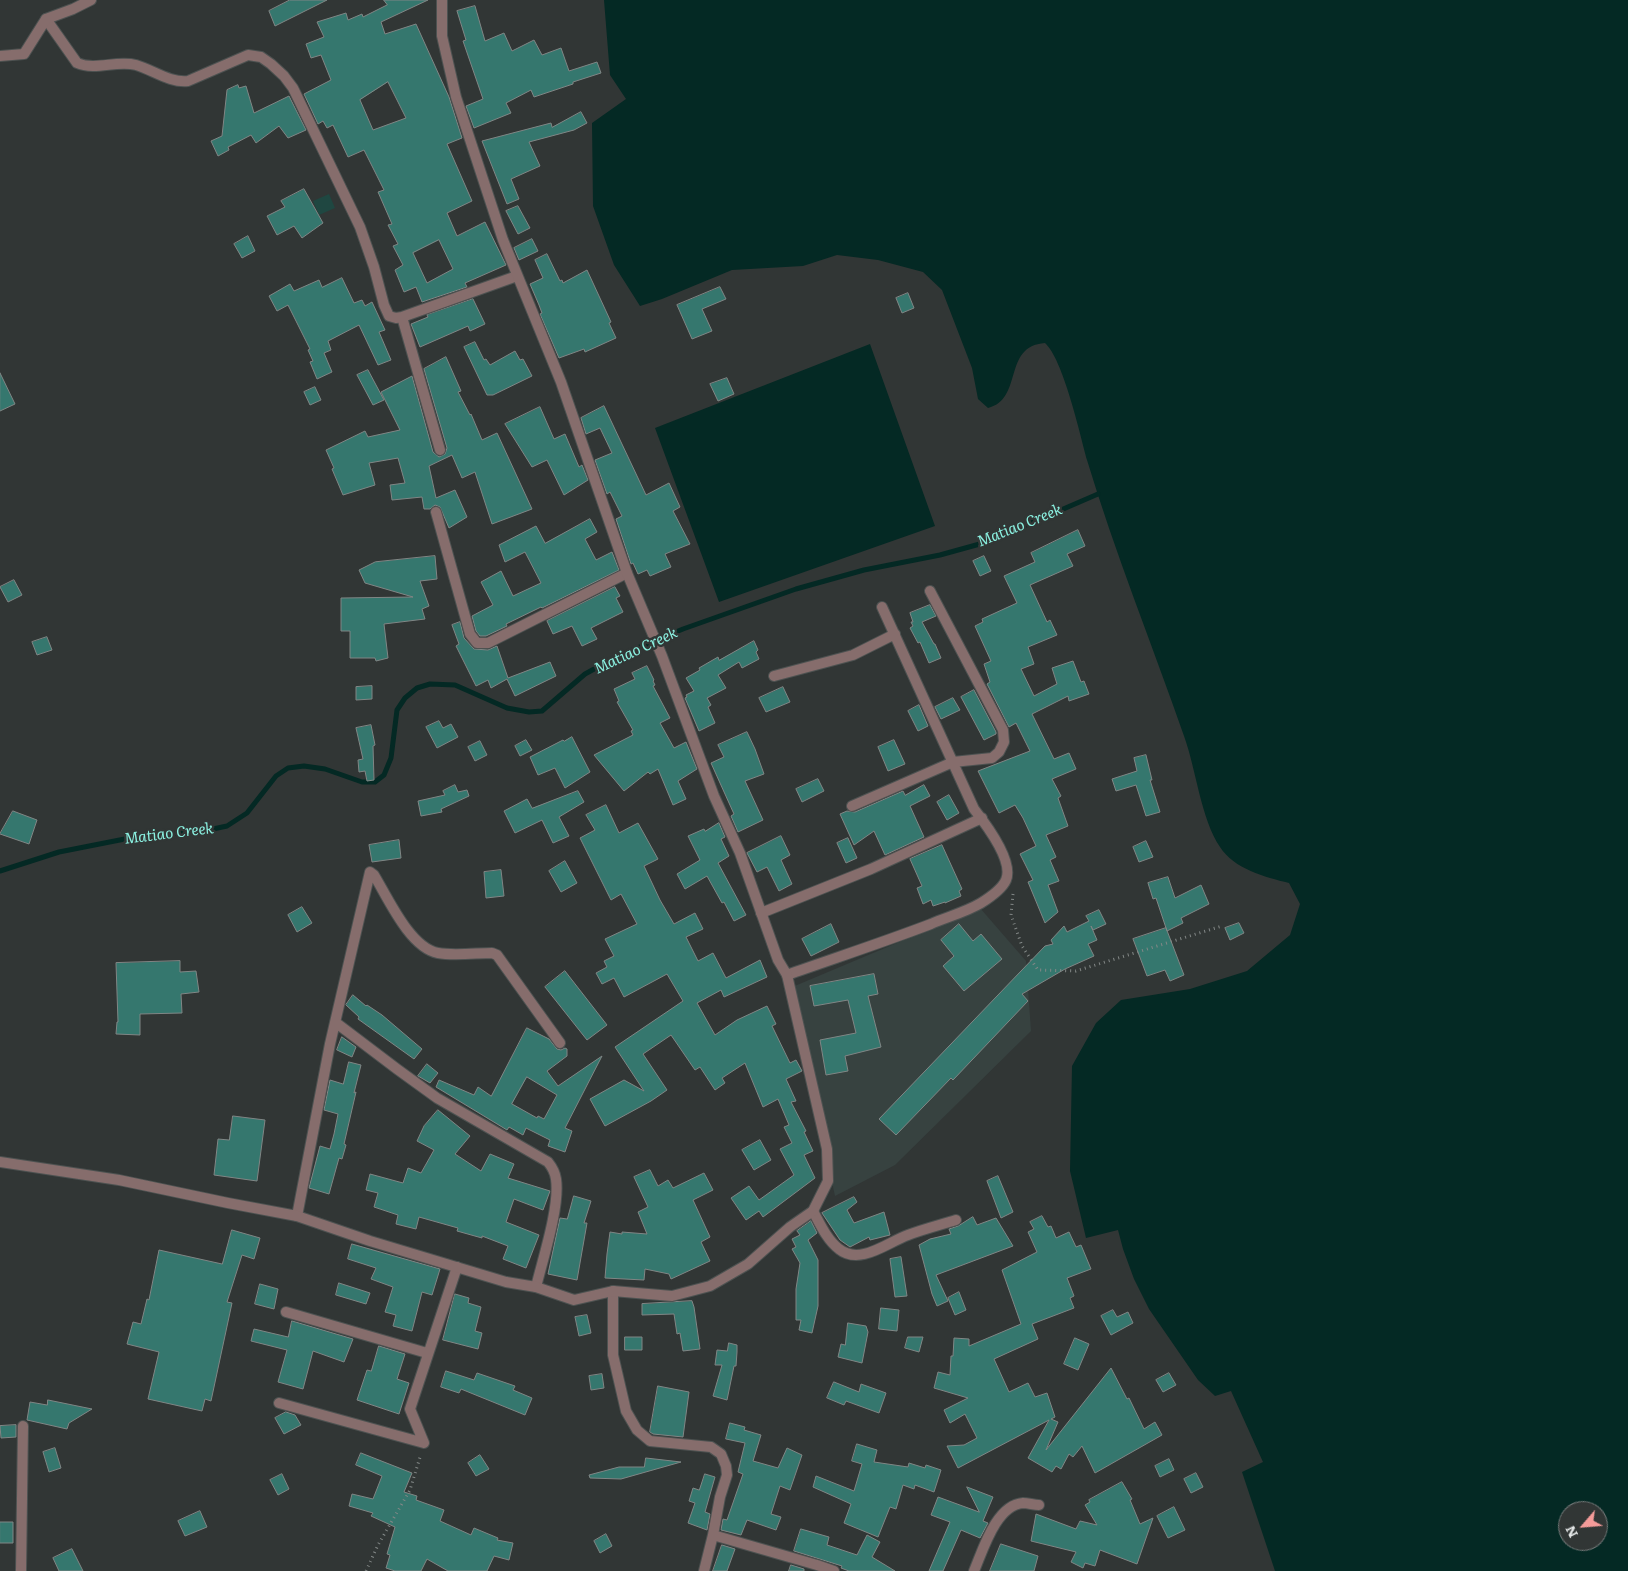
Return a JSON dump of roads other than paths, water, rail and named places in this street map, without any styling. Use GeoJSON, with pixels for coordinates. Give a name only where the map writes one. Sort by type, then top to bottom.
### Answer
{"type":"FeatureCollection","features":[{"type":"Feature","properties":{"kind":"street"},"geometry":{"type":"LineString","coordinates":[[0,56],[24,54],[46,19],[91,0]]}},
{"type":"Feature","properties":{"kind":"street"},"geometry":{"type":"LineString","coordinates":[[0,1162],[119,1180],[297,1216],[370,1241],[506,1282],[536,1287],[574,1300],[613,1290],[672,1296],[710,1286],[748,1264],[790,1227],[812,1211],[828,1181],[828,1149],[787,975],[778,960],[740,854],[714,796],[662,656],[627,573],[561,382],[517,276],[456,97],[442,36],[442,0]]}},
{"type":"Feature","properties":{"kind":"street"},"geometry":{"type":"LineString","coordinates":[[46,19],[77,63],[84,66],[118,63],[136,65],[180,82],[188,81],[248,55],[261,57],[271,64],[293,88],[360,227],[389,316],[402,317],[517,276]]}},
{"type":"Feature","properties":{"kind":"street"},"geometry":{"type":"LineString","coordinates":[[402,317],[440,450]]}},
{"type":"Feature","properties":{"kind":"street"},"geometry":{"type":"LineString","coordinates":[[436,512],[470,634],[477,643],[488,643],[627,573]]}},
{"type":"Feature","properties":{"kind":"street"},"geometry":{"type":"LineString","coordinates":[[852,806],[953,762],[992,758],[999,752],[1004,742],[1003,730],[930,591]]}},
{"type":"Feature","properties":{"kind":"street"},"geometry":{"type":"LineString","coordinates":[[787,975],[909,932],[980,903],[996,892],[1006,880],[1007,869],[999,846],[982,818],[974,809],[882,607]]}},
{"type":"Feature","properties":{"kind":"street"},"geometry":{"type":"LineString","coordinates":[[774,676],[853,655],[895,634]]}},
{"type":"Feature","properties":{"kind":"street"},"geometry":{"type":"LineString","coordinates":[[761,913],[871,869],[982,818]]}},
{"type":"Feature","properties":{"kind":"street"},"geometry":{"type":"LineString","coordinates":[[297,1216],[336,1022],[371,872],[411,936],[422,946],[439,954],[492,953],[497,956],[560,1042]]}},
{"type":"Feature","properties":{"kind":"street"},"geometry":{"type":"LineString","coordinates":[[336,1022],[437,1098],[548,1162],[553,1168],[557,1192],[536,1287]]}},
{"type":"Feature","properties":{"kind":"street"},"geometry":{"type":"LineString","coordinates":[[812,1211],[829,1239],[840,1250],[854,1255],[878,1251],[906,1236],[956,1220]]}},
{"type":"Feature","properties":{"kind":"street"},"geometry":{"type":"LineString","coordinates":[[279,1403],[424,1443],[410,1409],[427,1352],[457,1267]]}},
{"type":"Feature","properties":{"kind":"street"},"geometry":{"type":"LineString","coordinates":[[613,1290],[613,1355],[626,1411],[636,1430],[650,1441],[711,1447],[721,1454],[726,1466],[727,1475],[720,1497],[704,1571]]}},
{"type":"Feature","properties":{"kind":"street"},"geometry":{"type":"LineString","coordinates":[[286,1312],[427,1352]]}},
{"type":"Feature","properties":{"kind":"street"},"geometry":{"type":"LineString","coordinates":[[21,1571],[23,1426]]}},
{"type":"Feature","properties":{"kind":"street"},"geometry":{"type":"LineString","coordinates":[[974,1571],[1001,1514],[1008,1508],[1022,1503],[1039,1505]]}},
{"type":"Feature","properties":{"kind":"street"},"geometry":{"type":"LineString","coordinates":[[713,1535],[834,1571]]}},
{"type":"Feature","properties":{"kind":"waterway","name":"Matiao Creek"},"geometry":{"type":"LineString","coordinates":[[0,871],[59,852],[145,835],[199,832],[227,826],[247,813],[276,776],[288,768],[304,766],[325,769],[362,782],[375,782],[384,775],[391,758],[397,710],[405,698],[417,688],[430,684],[455,685],[507,708],[529,712],[542,711],[585,674],[618,656],[683,629],[796,589],[864,570],[940,555],[987,542],[1098,494]]}}]}
